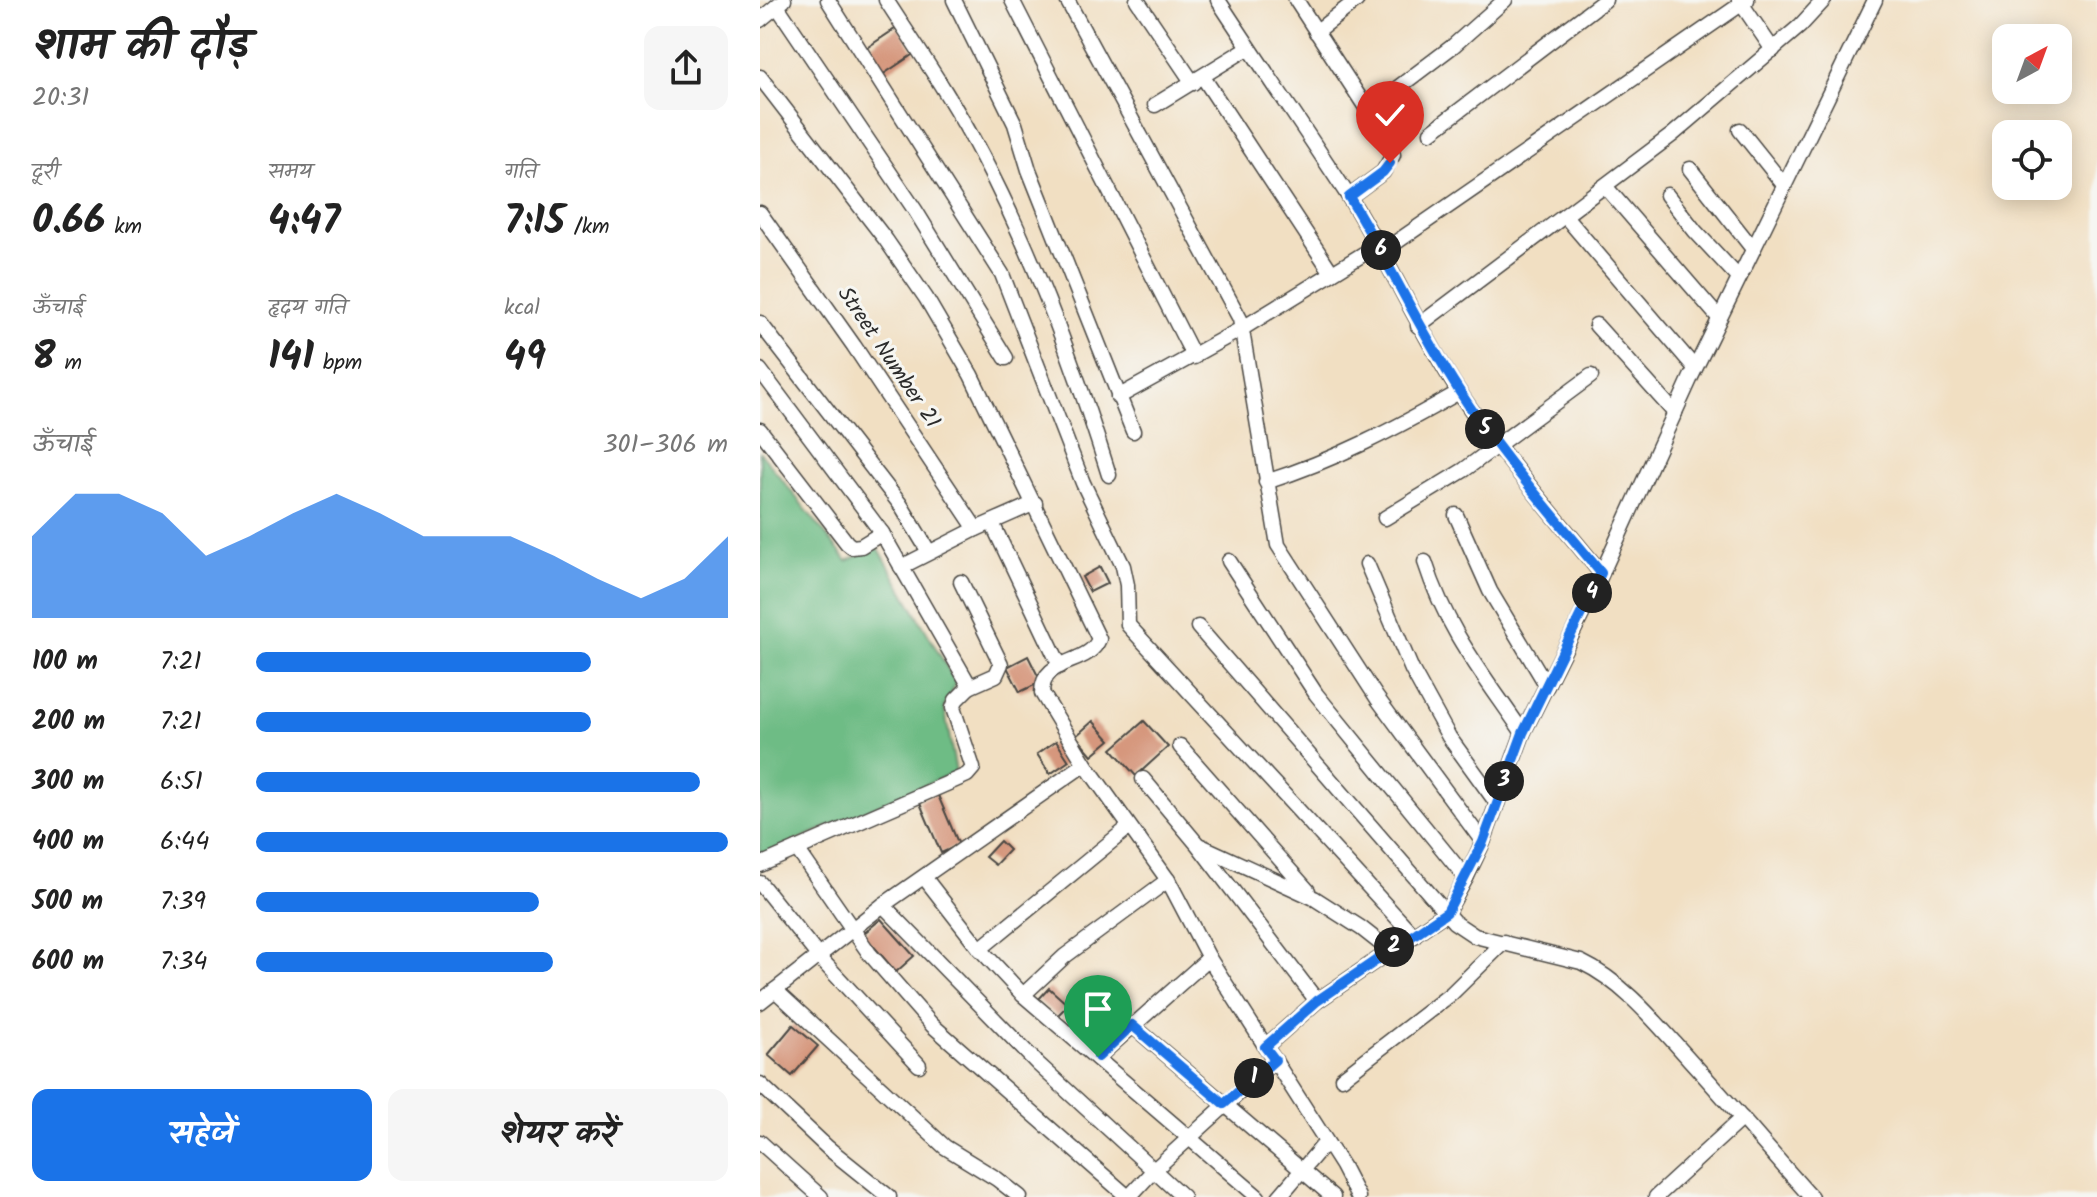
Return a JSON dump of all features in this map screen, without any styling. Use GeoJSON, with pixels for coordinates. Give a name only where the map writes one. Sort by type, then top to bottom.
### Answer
{"type":"FeatureCollection","features":[{"type":"Feature","properties":{"kind":"street"},"geometry":{"type":"LineString","coordinates":[[828,0],[1002,274],[1083,483],[1123,566],[1128,625],[1414,936]]}},
{"type":"Feature","properties":{"kind":"street"},"geometry":{"type":"LineString","coordinates":[[886,0],[961,120],[995,182],[1053,315],[1109,475]]}},
{"type":"Feature","properties":{"kind":"street"},"geometry":{"type":"LineString","coordinates":[[954,0],[1015,124],[1029,170],[1133,431]]}},
{"type":"Feature","properties":{"kind":"street"},"geometry":{"type":"LineString","coordinates":[[1012,0],[1194,357]]}},
{"type":"Feature","properties":{"kind":"street"},"geometry":{"type":"LineString","coordinates":[[1067,0],[1232,301],[1243,328],[1278,545],[1377,698],[1483,842]]}},
{"type":"Feature","properties":{"kind":"street"},"geometry":{"type":"LineString","coordinates":[[1137,0],[1198,80],[1332,273]]}},
{"type":"Feature","properties":{"kind":"street"},"geometry":{"type":"LineString","coordinates":[[1218,0],[1349,197],[1380,248],[1418,326],[1459,392],[1497,447],[1601,573]]}},
{"type":"Feature","properties":{"kind":"street"},"geometry":{"type":"LineString","coordinates":[[1296,0],[1391,146],[1393,155],[1383,172],[1349,197]]}},
{"type":"Feature","properties":{"kind":"street"},"geometry":{"type":"LineString","coordinates":[[1316,32],[1357,0]]}},
{"type":"Feature","properties":{"kind":"street"},"geometry":{"type":"LineString","coordinates":[[1367,111],[1453,46],[1505,0]]}},
{"type":"Feature","properties":{"kind":"street"},"geometry":{"type":"LineString","coordinates":[[1431,132],[1605,0]]}},
{"type":"Feature","properties":{"kind":"street"},"geometry":{"type":"LineString","coordinates":[[1418,326],[1695,116],[1800,26],[1824,0]]}},
{"type":"Feature","properties":{"kind":"street"},"geometry":{"type":"LineString","coordinates":[[1265,1047],[1317,1001],[1447,912],[1483,842],[1523,733],[1719,318],[1875,0]]}},
{"type":"Feature","properties":{"kind":"street"},"geometry":{"type":"LineString","coordinates":[[1118,397],[1194,357],[1332,273],[1380,248],[1630,83],[1742,1],[1773,50]]}},
{"type":"Feature","properties":{"kind":"street"},"geometry":{"type":"LineString","coordinates":[[760,20],[780,3],[915,210],[1006,358]]}},
{"type":"Feature","properties":{"kind":"street"},"geometry":{"type":"LineString","coordinates":[[1155,105],[1248,48]]}},
{"type":"Feature","properties":{"kind":"street"},"geometry":{"type":"LineString","coordinates":[[760,77],[886,240],[926,298],[971,375],[1099,639],[1093,649],[1044,677],[1042,693],[1085,764],[1168,880],[1209,958],[1358,1197]]}},
{"type":"Feature","properties":{"kind":"street"},"geometry":{"type":"LineString","coordinates":[[1740,130],[1784,185]]}},
{"type":"Feature","properties":{"kind":"street"},"geometry":{"type":"LineString","coordinates":[[1690,169],[1753,249]]}},
{"type":"Feature","properties":{"kind":"street"},"geometry":{"type":"LineString","coordinates":[[1605,186],[1719,318]]}},
{"type":"Feature","properties":{"kind":"street"},"geometry":{"type":"LineString","coordinates":[[1667,195],[1695,231],[1739,278]]}},
{"type":"Feature","properties":{"kind":"street","name":"Street Number 21"},"geometry":{"type":"LineString","coordinates":[[760,213],[854,346],[976,529]]}},
{"type":"Feature","properties":{"kind":"street"},"geometry":{"type":"LineString","coordinates":[[1565,216],[1695,368]]}},
{"type":"Feature","properties":{"kind":"street"},"geometry":{"type":"LineString","coordinates":[[760,323],[900,504],[929,552]]}},
{"type":"Feature","properties":{"kind":"street"},"geometry":{"type":"LineString","coordinates":[[1596,325],[1675,413]]}},
{"type":"Feature","properties":{"kind":"street"},"geometry":{"type":"LineString","coordinates":[[760,370],[882,533],[969,687]]}},
{"type":"Feature","properties":{"kind":"street"},"geometry":{"type":"LineString","coordinates":[[1385,518],[1497,447],[1591,376]]}},
{"type":"Feature","properties":{"kind":"street"},"geometry":{"type":"LineString","coordinates":[[1266,482],[1351,450],[1459,392]]}},
{"type":"Feature","properties":{"kind":"street"},"geometry":{"type":"LineString","coordinates":[[760,430],[847,543],[852,547],[861,546],[882,533]]}},
{"type":"Feature","properties":{"kind":"street"},"geometry":{"type":"LineString","coordinates":[[901,567],[1035,503]]}},
{"type":"Feature","properties":{"kind":"street"},"geometry":{"type":"LineString","coordinates":[[1456,515],[1490,591],[1547,686]]}},
{"type":"Feature","properties":{"kind":"street"},"geometry":{"type":"LineString","coordinates":[[992,523],[1060,666]]}},
{"type":"Feature","properties":{"kind":"street"},"geometry":{"type":"LineString","coordinates":[[1229,561],[1316,694],[1466,878]]}},
{"type":"Feature","properties":{"kind":"street"},"geometry":{"type":"LineString","coordinates":[[1425,562],[1433,589],[1456,637],[1523,733]]}},
{"type":"Feature","properties":{"kind":"street"},"geometry":{"type":"LineString","coordinates":[[1367,564],[1412,670],[1449,737],[1496,802]]}},
{"type":"Feature","properties":{"kind":"street"},"geometry":{"type":"LineString","coordinates":[[760,865],[971,772],[973,763],[953,708],[956,700],[969,687],[996,675],[1001,664],[961,582]]}},
{"type":"Feature","properties":{"kind":"street"},"geometry":{"type":"LineString","coordinates":[[1198,627],[1454,922],[1475,936],[1581,962],[1608,978],[1659,1025],[1811,1197]]}},
{"type":"Feature","properties":{"kind":"street"},"geometry":{"type":"LineString","coordinates":[[1180,746],[1314,898]]}},
{"type":"Feature","properties":{"kind":"street"},"geometry":{"type":"LineString","coordinates":[[1020,1197],[945,1147],[765,996],[883,905],[1085,764]]}},
{"type":"Feature","properties":{"kind":"street"},"geometry":{"type":"LineString","coordinates":[[1143,779],[1198,845],[1317,1001]]}},
{"type":"Feature","properties":{"kind":"street"},"geometry":{"type":"LineString","coordinates":[[980,949],[1129,827]]}},
{"type":"Feature","properties":{"kind":"street"},"geometry":{"type":"LineString","coordinates":[[1198,845],[1314,898],[1389,950]]}},
{"type":"Feature","properties":{"kind":"street"},"geometry":{"type":"LineString","coordinates":[[797,849],[869,953],[932,1025],[1129,1197],[1224,1104],[1275,1060]]}},
{"type":"Feature","properties":{"kind":"street"},"geometry":{"type":"LineString","coordinates":[[924,877],[980,949],[1023,995],[1258,1197]]}},
{"type":"Feature","properties":{"kind":"street"},"geometry":{"type":"LineString","coordinates":[[1023,995],[1077,946],[1168,880]]}},
{"type":"Feature","properties":{"kind":"street"},"geometry":{"type":"LineString","coordinates":[[760,883],[819,957],[919,1065]]}},
{"type":"Feature","properties":{"kind":"street"},"geometry":{"type":"LineString","coordinates":[[883,905],[1038,1064],[1183,1197]]}},
{"type":"Feature","properties":{"kind":"street"},"geometry":{"type":"LineString","coordinates":[[1342,1078],[1451,994],[1504,942]]}},
{"type":"Feature","properties":{"kind":"street"},"geometry":{"type":"LineString","coordinates":[[1098,1057],[1209,958]]}},
{"type":"Feature","properties":{"kind":"street"},"geometry":{"type":"LineString","coordinates":[[1132,1025],[1333,1197]]}},
{"type":"Feature","properties":{"kind":"street"},"geometry":{"type":"LineString","coordinates":[[760,1084],[828,1148],[889,1197]]}},
{"type":"Feature","properties":{"kind":"street"},"geometry":{"type":"LineString","coordinates":[[1656,1197],[1742,1118]]}},
{"type":"Feature","properties":{"kind":"street"},"geometry":{"type":"LineString","coordinates":[[760,1142],[821,1197]]}},
{"type":"Feature","properties":{"kind":"street"},"geometry":{"type":"LineString","coordinates":[[1279,1197],[1326,1142]]}},
{"type":"Feature","properties":{"kind":"green space"},"geometry":{"type":"Polygon","coordinates":[[[760,452],[847,561],[878,547],[956,683],[944,707],[956,772],[760,856],[760,452]]]}},
{"type":"Feature","properties":{"kind":"building"},"geometry":{"type":"Polygon","coordinates":[[[898,27],[915,53],[882,75],[865,49],[898,27]]]}},
{"type":"Feature","properties":{"kind":"building"},"geometry":{"type":"Polygon","coordinates":[[[1100,567],[1108,583],[1090,592],[1082,577],[1100,567]]]}},
{"type":"Feature","properties":{"kind":"building"},"geometry":{"type":"Polygon","coordinates":[[[1028,656],[1041,682],[1020,692],[1007,667],[1028,656]]]}},
{"type":"Feature","properties":{"kind":"building"},"geometry":{"type":"Polygon","coordinates":[[[1093,721],[1110,740],[1092,755],[1076,736],[1093,721]]]}},
{"type":"Feature","properties":{"kind":"building"},"geometry":{"type":"Polygon","coordinates":[[[1144,721],[1168,747],[1136,776],[1112,749],[1144,721]]]}},
{"type":"Feature","properties":{"kind":"building"},"geometry":{"type":"Polygon","coordinates":[[[1056,741],[1069,761],[1050,774],[1037,754],[1056,741]]]}},
{"type":"Feature","properties":{"kind":"building"},"geometry":{"type":"Polygon","coordinates":[[[937,793],[959,845],[941,853],[919,801],[937,793]]]}},
{"type":"Feature","properties":{"kind":"building"},"geometry":{"type":"Polygon","coordinates":[[[1000,841],[1009,850],[995,865],[985,857],[1000,841]]]}},
{"type":"Feature","properties":{"kind":"building"},"geometry":{"type":"Polygon","coordinates":[[[881,919],[914,956],[896,972],[863,934],[881,919]]]}},
{"type":"Feature","properties":{"kind":"building"},"geometry":{"type":"Polygon","coordinates":[[[1049,988],[1068,1005],[1057,1016],[1038,1000],[1049,988]]]}},
{"type":"Feature","properties":{"kind":"building"},"geometry":{"type":"Polygon","coordinates":[[[793,1025],[818,1046],[792,1076],[768,1055],[793,1025]]]}},
{"type":"Feature","properties":{"kind":"route"},"geometry":{"type":"LineString","coordinates":[[1098,1057],[1132,1025],[1224,1104],[1275,1060],[1265,1047],[1317,1001],[1447,912],[1483,842],[1523,733],[1601,573],[1497,447],[1459,392],[1418,326],[1382,252],[1349,197],[1383,172],[1390,163]]}}]}
